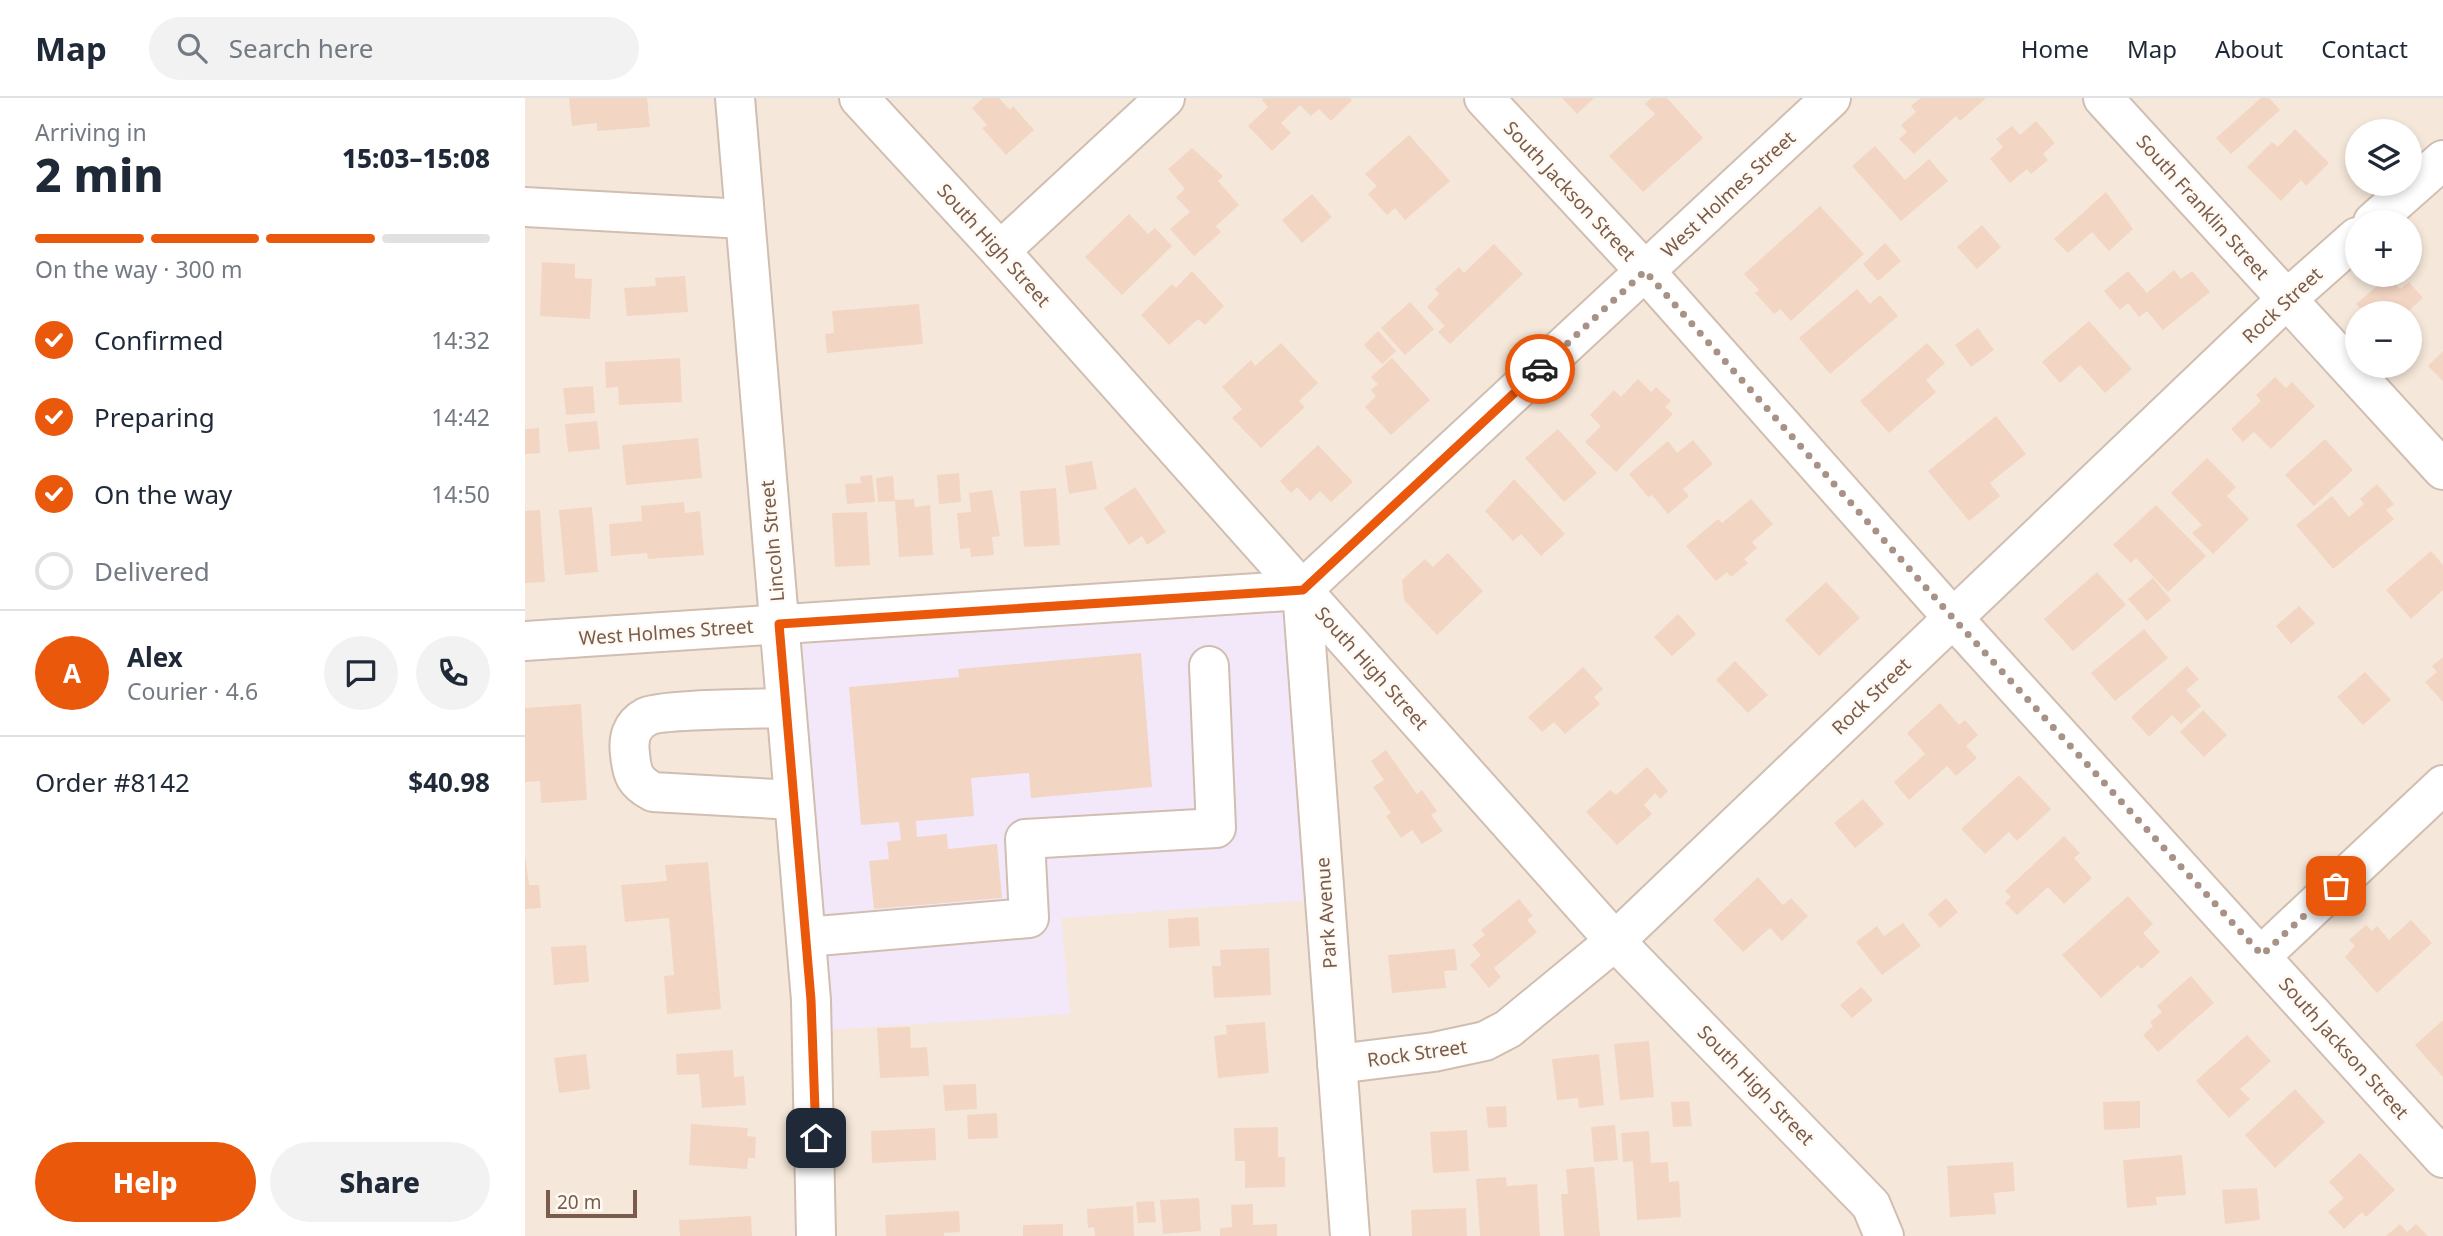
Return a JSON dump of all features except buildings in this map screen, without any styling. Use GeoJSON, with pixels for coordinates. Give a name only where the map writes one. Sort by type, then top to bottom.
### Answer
{"type":"FeatureCollection","features":[{"type":"Feature","properties":{"kind":"street","name":"Lincoln Street"},"geometry":{"type":"LineString","coordinates":[[735,98],[806,937],[816,1138],[816,1236]]}},
{"type":"Feature","properties":{"kind":"street","name":"South High Street"},"geometry":{"type":"LineString","coordinates":[[859,98],[1000,251],[1615,941],[1871,1205],[1884,1236]]}},
{"type":"Feature","properties":{"kind":"street"},"geometry":{"type":"LineString","coordinates":[[1000,251],[1165,98]]}},
{"type":"Feature","properties":{"kind":"street","name":"South Jackson Street"},"geometry":{"type":"LineString","coordinates":[[1484,98],[1645,271],[1953,618],[2262,955],[2443,1158]]}},
{"type":"Feature","properties":{"kind":"street","name":"West Holmes Street"},"geometry":{"type":"LineString","coordinates":[[525,641],[1303,590],[1831,98]]}},
{"type":"Feature","properties":{"kind":"street","name":"South Franklin Street"},"geometry":{"type":"LineString","coordinates":[[2103,98],[2443,470]]}},
{"type":"Feature","properties":{"kind":"street"},"geometry":{"type":"LineString","coordinates":[[2387,210],[2443,160]]}},
{"type":"Feature","properties":{"kind":"street"},"geometry":{"type":"LineString","coordinates":[[525,207],[744,219]]}},
{"type":"Feature","properties":{"kind":"street","name":"Rock Street"},"geometry":{"type":"LineString","coordinates":[[1337,1064],[1434,1052],[1485,1041],[1508,1029],[1615,941],[2287,299],[2345,248]]}},
{"type":"Feature","properties":{"kind":"street","name":"Park Avenue"},"geometry":{"type":"LineString","coordinates":[[1303,590],[1350,1236]]}},
{"type":"Feature","properties":{"kind":"street"},"geometry":{"type":"LineString","coordinates":[[806,937],[1029,918],[1025,839],[1216,828],[1209,666]]}},
{"type":"Feature","properties":{"kind":"street"},"geometry":{"type":"LineString","coordinates":[[786,708],[651,715],[633,729],[628,745],[633,776],[641,786],[653,792],[794,800]]}},
{"type":"Feature","properties":{"kind":"street"},"geometry":{"type":"LineString","coordinates":[[2262,955],[2443,785]]}},
{"type":"Feature","properties":{"kind":"shaded area"},"geometry":{"type":"Polygon","coordinates":[[[525,98],[2443,98],[2443,1236],[525,1236],[525,98]]]}},
{"type":"Feature","properties":{"kind":"shaded area"},"geometry":{"type":"Polygon","coordinates":[[[1302,590],[1325,899],[1061,918],[1070,1014],[812,1031],[779,624],[1302,590]]]}},
{"type":"Feature","properties":{"kind":"way so far"},"geometry":{"type":"LineString","coordinates":[[1540,369],[1645,271],[1953,618],[2262,955],[2336,886]]}},
{"type":"Feature","properties":{"kind":"route"},"geometry":{"type":"LineString","coordinates":[[816,1138],[811,1000],[779,624],[1303,590],[1540,369]]}}]}
